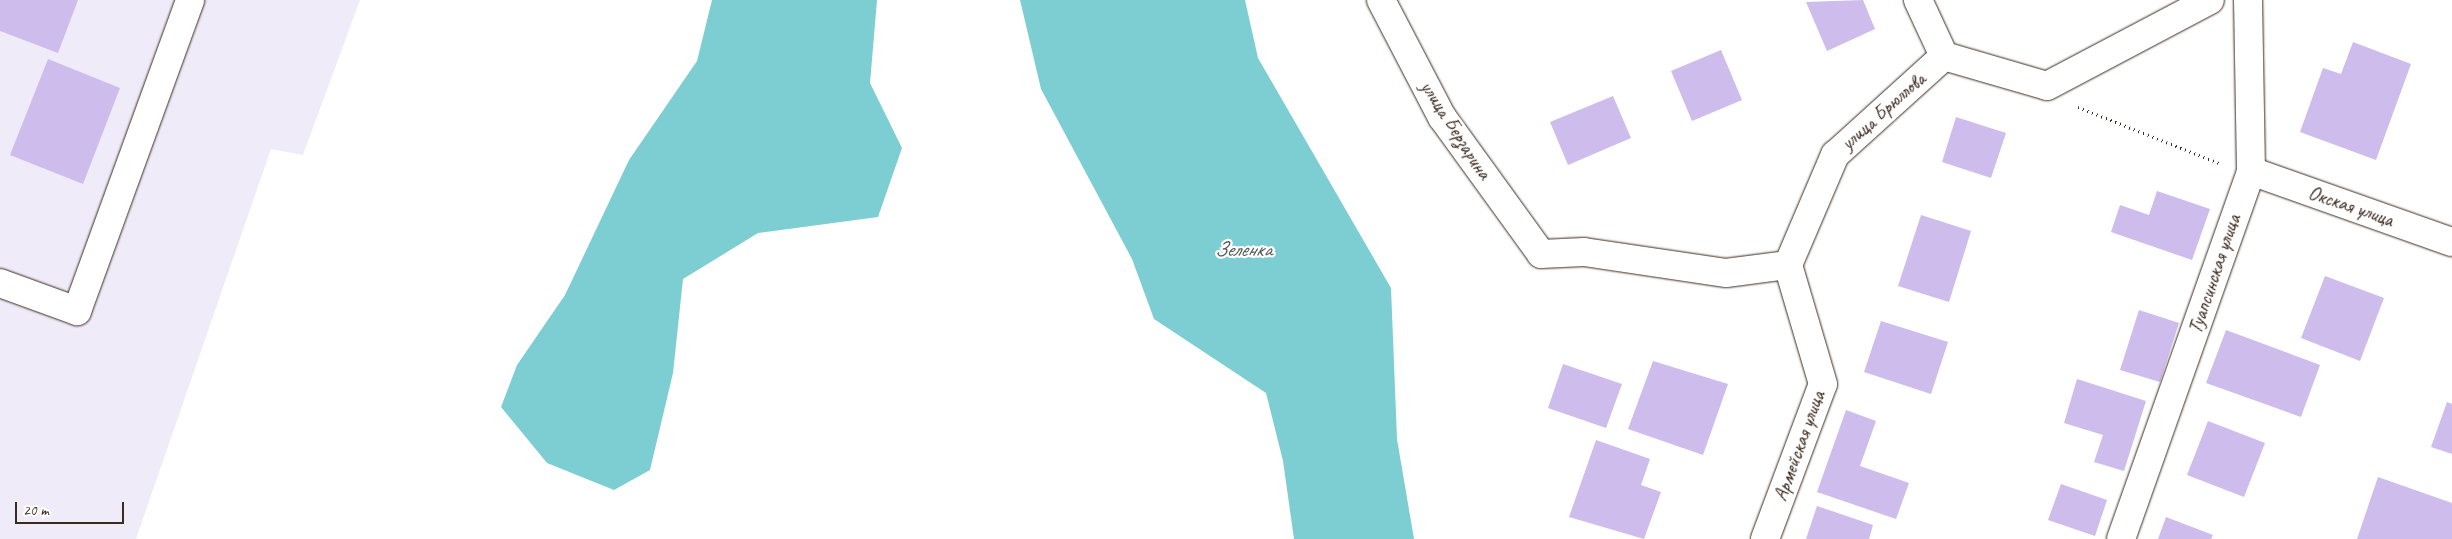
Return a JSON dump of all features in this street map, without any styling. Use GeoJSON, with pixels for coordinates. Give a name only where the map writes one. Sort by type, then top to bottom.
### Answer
{"type":"FeatureCollection","features":[{"type":"Feature","properties":{"kind":"street"},"geometry":{"type":"LineString","coordinates":[[0,283],[76,311],[190,0]]}},
{"type":"Feature","properties":{"kind":"street","name":"улица Берзарина"},"geometry":{"type":"LineString","coordinates":[[1381,0],[1442,117],[1541,254],[1584,252],[1726,273],[1788,265]]}},
{"type":"Feature","properties":{"kind":"street"},"geometry":{"type":"LineString","coordinates":[[1918,0],[1944,56]]}},
{"type":"Feature","properties":{"kind":"street"},"geometry":{"type":"LineString","coordinates":[[2047,86],[2210,0]]}},
{"type":"Feature","properties":{"kind":"street","name":"Туапсинская улица"},"geometry":{"type":"LineString","coordinates":[[2121,539],[2251,171],[2248,0]]}},
{"type":"Feature","properties":{"kind":"street","name":"улица Брюллова"},"geometry":{"type":"LineString","coordinates":[[1788,265],[1835,155],[1944,56],[2047,86]]}},
{"type":"Feature","properties":{"kind":"street","name":"Окская улица"},"geometry":{"type":"LineString","coordinates":[[2251,171],[2452,242]]}},
{"type":"Feature","properties":{"kind":"street","name":"Армейская улица"},"geometry":{"type":"LineString","coordinates":[[1765,539],[1823,384],[1788,265]]}},
{"type":"Feature","properties":{"kind":"path"},"geometry":{"type":"LineString","coordinates":[[2047,86],[2068,103],[2251,171]]}},
{"type":"Feature","properties":{"kind":"shaded area"},"geometry":{"type":"Polygon","coordinates":[[[0,0],[360,0],[303,155],[271,149],[136,539],[0,539],[0,0]]]}},
{"type":"Feature","properties":{"kind":"water"},"geometry":{"type":"Polygon","coordinates":[[[712,0],[877,0],[870,83],[902,148],[878,217],[758,233],[683,279],[673,373],[650,470],[614,490],[547,463],[501,407],[517,365],[565,295],[629,160],[697,61],[712,0]]]}},
{"type":"Feature","properties":{"kind":"water","name":"Зеленка"},"geometry":{"type":"Polygon","coordinates":[[[1020,0],[1245,0],[1258,58],[1391,288],[1397,439],[1414,539],[1294,539],[1283,461],[1266,393],[1154,319],[1132,259],[1041,89],[1020,0]]]}},
{"type":"Feature","properties":{"kind":"building"},"geometry":{"type":"Polygon","coordinates":[[[0,0],[78,0],[58,53],[0,31],[0,0]]]}},
{"type":"Feature","properties":{"kind":"building"},"geometry":{"type":"Polygon","coordinates":[[[1863,0],[1875,29],[1827,51],[1806,2],[1863,0]]]}},
{"type":"Feature","properties":{"kind":"building"},"geometry":{"type":"Polygon","coordinates":[[[2353,42],[2411,64],[2376,160],[2300,132],[2323,68],[2341,74],[2353,42]]]}},
{"type":"Feature","properties":{"kind":"building"},"geometry":{"type":"Polygon","coordinates":[[[1721,50],[1742,100],[1692,121],[1671,71],[1721,50]]]}},
{"type":"Feature","properties":{"kind":"building"},"geometry":{"type":"Polygon","coordinates":[[[48,59],[120,88],[83,184],[10,155],[48,59]]]}},
{"type":"Feature","properties":{"kind":"building"},"geometry":{"type":"Polygon","coordinates":[[[1613,96],[1631,138],[1568,165],[1550,122],[1613,96]]]}},
{"type":"Feature","properties":{"kind":"building"},"geometry":{"type":"Polygon","coordinates":[[[1956,117],[2006,133],[1991,178],[1942,162],[1956,117]]]}},
{"type":"Feature","properties":{"kind":"building"},"geometry":{"type":"Polygon","coordinates":[[[2157,191],[2210,209],[2192,260],[2111,232],[2120,205],[2149,215],[2157,191]]]}},
{"type":"Feature","properties":{"kind":"building"},"geometry":{"type":"Polygon","coordinates":[[[1921,215],[1971,231],[1949,302],[1898,286],[1921,215]]]}},
{"type":"Feature","properties":{"kind":"building"},"geometry":{"type":"Polygon","coordinates":[[[2325,276],[2384,298],[2360,361],[2301,338],[2325,276]]]}},
{"type":"Feature","properties":{"kind":"building"},"geometry":{"type":"Polygon","coordinates":[[[2139,310],[2179,323],[2160,382],[2120,370],[2139,310]]]}},
{"type":"Feature","properties":{"kind":"building"},"geometry":{"type":"Polygon","coordinates":[[[1881,321],[1948,342],[1931,394],[1864,372],[1881,321]]]}},
{"type":"Feature","properties":{"kind":"building"},"geometry":{"type":"Polygon","coordinates":[[[2226,330],[2320,365],[2301,417],[2206,383],[2226,330]]]}},
{"type":"Feature","properties":{"kind":"building"},"geometry":{"type":"Polygon","coordinates":[[[1653,361],[1728,384],[1703,455],[1628,429],[1653,361]]]}},
{"type":"Feature","properties":{"kind":"building"},"geometry":{"type":"Polygon","coordinates":[[[1563,364],[1622,384],[1606,428],[1548,408],[1563,364]]]}},
{"type":"Feature","properties":{"kind":"building"},"geometry":{"type":"Polygon","coordinates":[[[2077,379],[2146,401],[2124,471],[2094,462],[2103,435],[2064,423],[2077,379]]]}},
{"type":"Feature","properties":{"kind":"building"},"geometry":{"type":"Polygon","coordinates":[[[2447,402],[2452,404],[2452,454],[2431,447],[2447,402]]]}},
{"type":"Feature","properties":{"kind":"building"},"geometry":{"type":"Polygon","coordinates":[[[1846,410],[1876,421],[1860,466],[1909,483],[1896,519],[1817,492],[1846,410]]]}},
{"type":"Feature","properties":{"kind":"building"},"geometry":{"type":"Polygon","coordinates":[[[2208,421],[2265,443],[2244,497],[2187,475],[2208,421]]]}},
{"type":"Feature","properties":{"kind":"building"},"geometry":{"type":"Polygon","coordinates":[[[1596,440],[1650,459],[1641,485],[1661,492],[1644,539],[1569,517],[1596,440]]]}},
{"type":"Feature","properties":{"kind":"building"},"geometry":{"type":"Polygon","coordinates":[[[2378,477],[2452,503],[2452,539],[2357,539],[2378,477]]]}},
{"type":"Feature","properties":{"kind":"building"},"geometry":{"type":"Polygon","coordinates":[[[2061,484],[2107,500],[2095,536],[2048,520],[2061,484]]]}},
{"type":"Feature","properties":{"kind":"building"},"geometry":{"type":"Polygon","coordinates":[[[1817,506],[1873,525],[1869,539],[1806,539],[1817,506]]]}},
{"type":"Feature","properties":{"kind":"building"},"geometry":{"type":"Polygon","coordinates":[[[2166,517],[2213,535],[2211,539],[2158,539],[2166,517]]]}}]}
